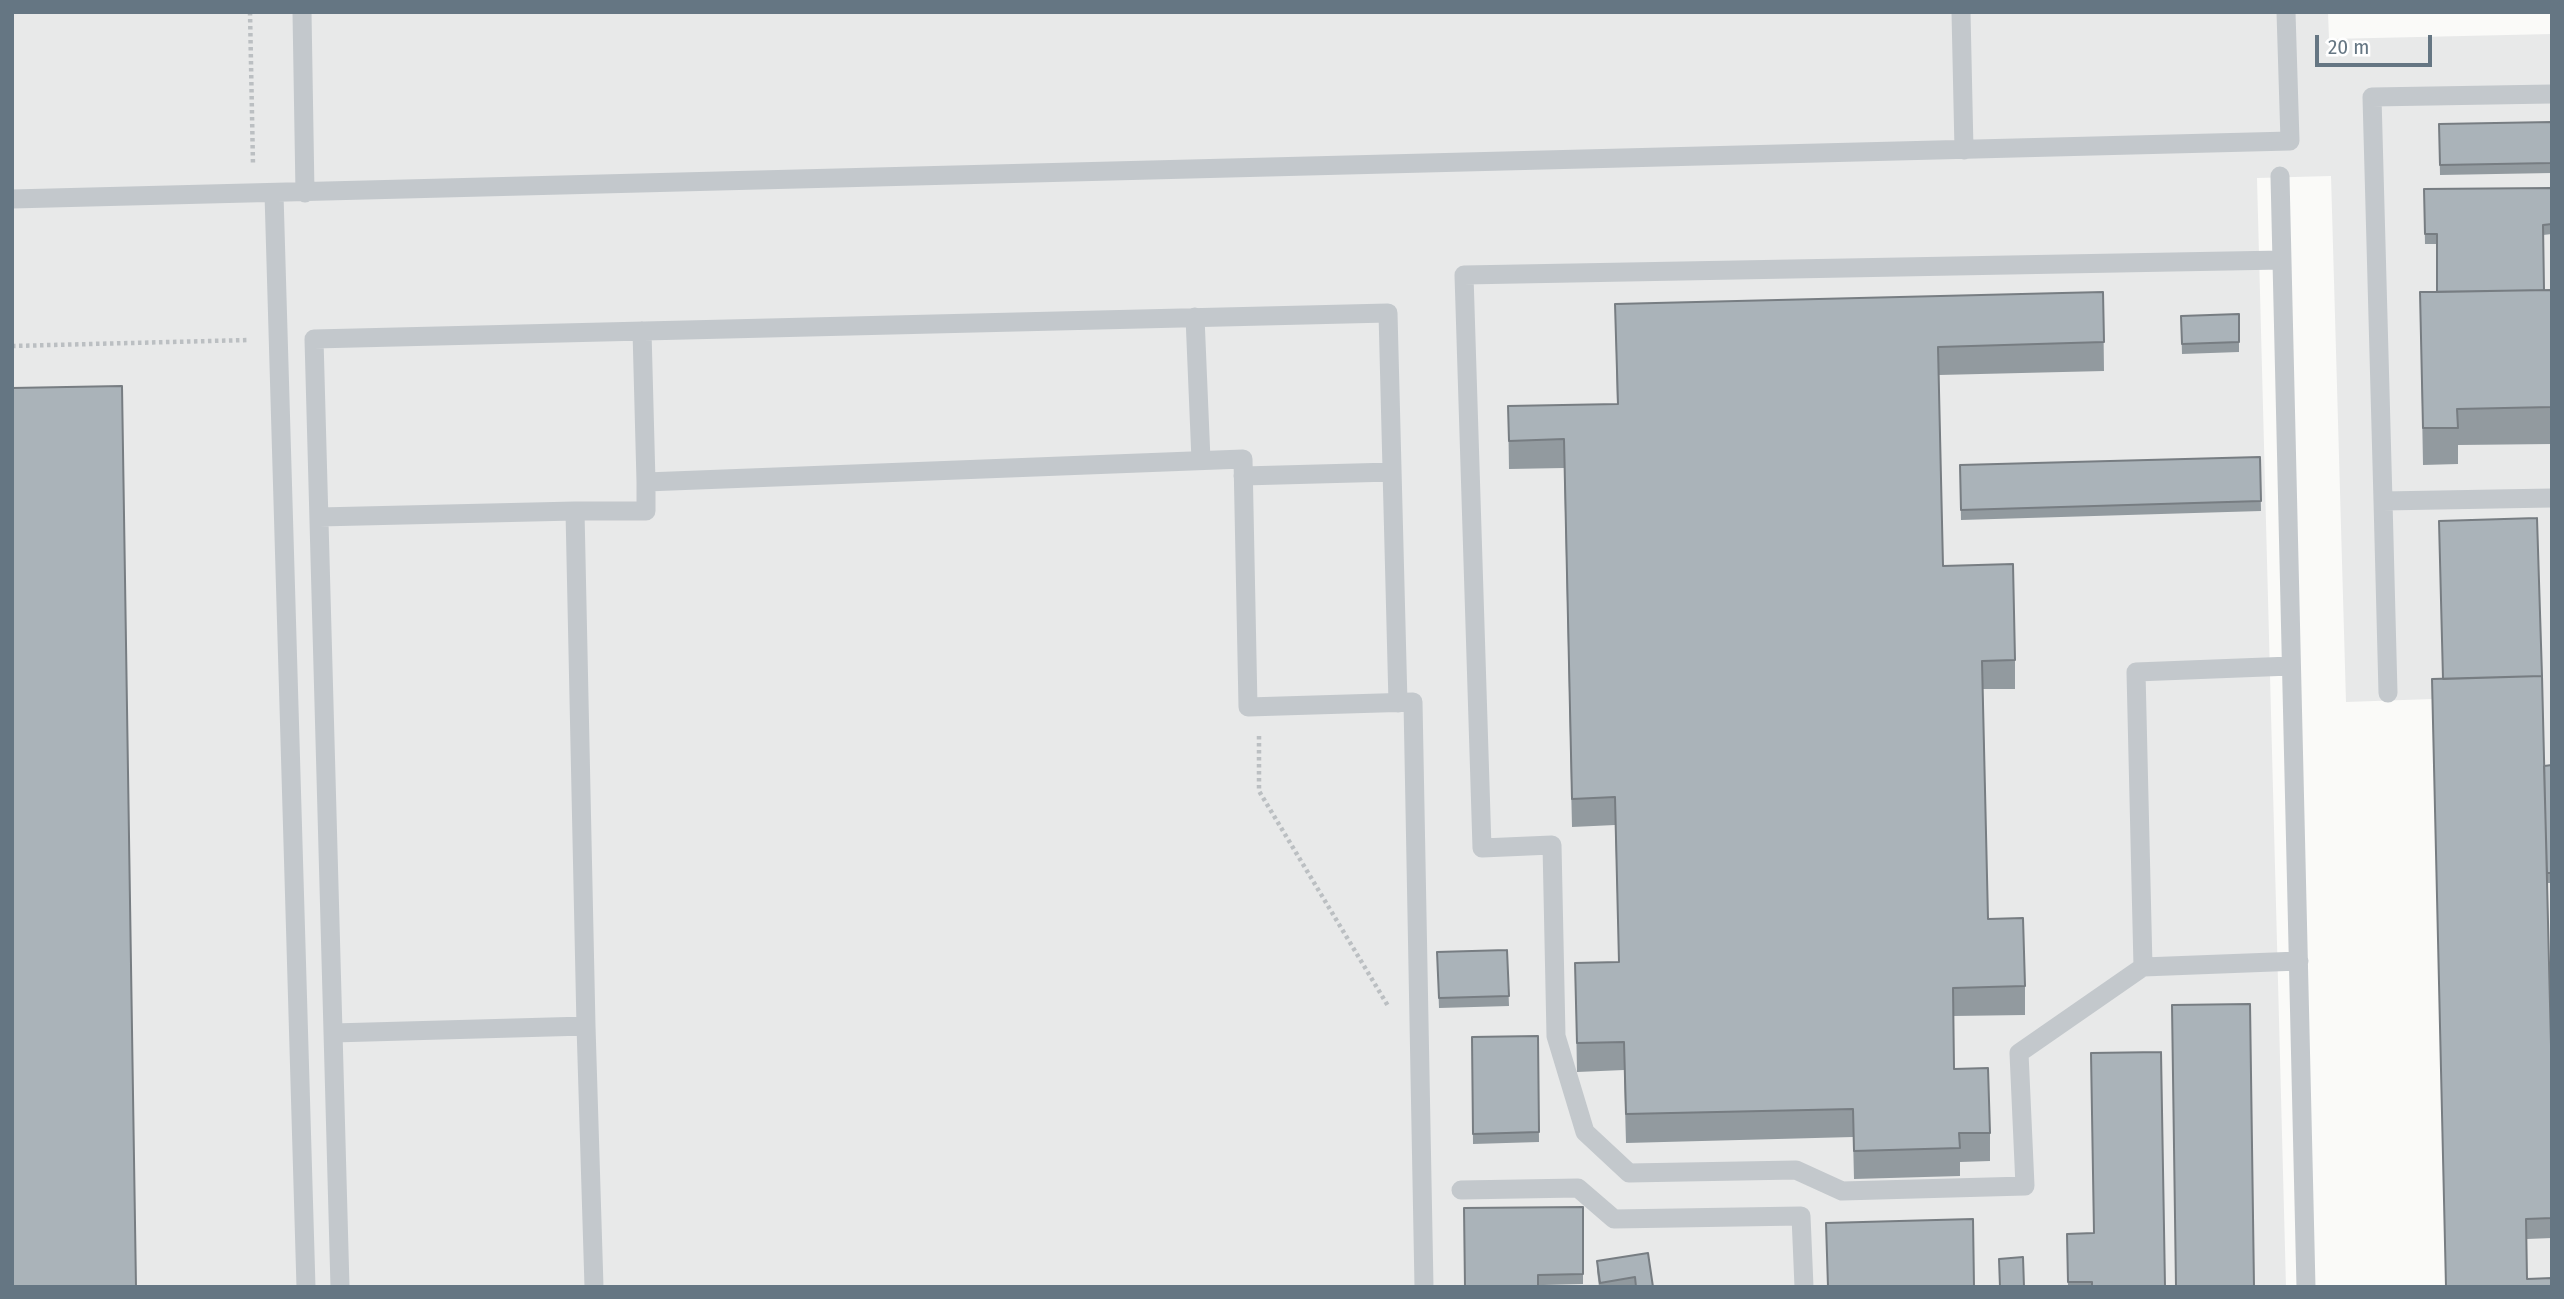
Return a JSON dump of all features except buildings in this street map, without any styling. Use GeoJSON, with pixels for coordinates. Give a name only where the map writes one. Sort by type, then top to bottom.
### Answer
{"type":"FeatureCollection","features":[{"type":"Feature","properties":{"kind":"lane"},"geometry":{"type":"LineString","coordinates":[[302,12],[305,193]]}},
{"type":"Feature","properties":{"kind":"lane"},"geometry":{"type":"LineString","coordinates":[[1961,12],[1964,150]]}},
{"type":"Feature","properties":{"kind":"lane"},"geometry":{"type":"LineString","coordinates":[[12,199],[2290,141],[2286,12]]}},
{"type":"Feature","properties":{"kind":"lane"},"geometry":{"type":"LineString","coordinates":[[2388,693],[2372,97],[2552,94]]}},
{"type":"Feature","properties":{"kind":"lane"},"geometry":{"type":"LineString","coordinates":[[2280,176],[2306,1287]]}},
{"type":"Feature","properties":{"kind":"lane"},"geometry":{"type":"LineString","coordinates":[[274,194],[306,1287]]}},
{"type":"Feature","properties":{"kind":"lane"},"geometry":{"type":"LineString","coordinates":[[2282,260],[1464,275],[1482,848],[1552,845],[1556,1036],[1586,1132],[1629,1173],[1796,1170],[1842,1191],[2025,1186],[2019,1053],[2143,967],[2299,961]]}},
{"type":"Feature","properties":{"kind":"lane"},"geometry":{"type":"LineString","coordinates":[[340,1287],[314,339],[1388,313],[1398,703]]}},
{"type":"Feature","properties":{"kind":"lane"},"geometry":{"type":"LineString","coordinates":[[1195,317],[1201,460]]}},
{"type":"Feature","properties":{"kind":"lane"},"geometry":{"type":"LineString","coordinates":[[319,517],[646,511],[642,331]]}},
{"type":"Feature","properties":{"kind":"lane"},"geometry":{"type":"LineString","coordinates":[[646,482],[1243,459],[1248,707],[1413,702],[1424,1287]]}},
{"type":"Feature","properties":{"kind":"lane"},"geometry":{"type":"LineString","coordinates":[[1243,476],[1392,472]]}},
{"type":"Feature","properties":{"kind":"lane"},"geometry":{"type":"LineString","coordinates":[[2383,500],[2552,498]]}},
{"type":"Feature","properties":{"kind":"lane"},"geometry":{"type":"LineString","coordinates":[[575,511],[594,1287]]}},
{"type":"Feature","properties":{"kind":"lane"},"geometry":{"type":"LineString","coordinates":[[2143,967],[2136,672],[2291,666]]}},
{"type":"Feature","properties":{"kind":"lane"},"geometry":{"type":"LineString","coordinates":[[333,1033],[586,1026]]}},
{"type":"Feature","properties":{"kind":"lane"},"geometry":{"type":"LineString","coordinates":[[1461,1190],[1578,1188],[1614,1219],[1801,1216],[1804,1287]]}},
{"type":"Feature","properties":{"kind":"path"},"geometry":{"type":"LineString","coordinates":[[250,12],[254,194]]}},
{"type":"Feature","properties":{"kind":"path"},"geometry":{"type":"LineString","coordinates":[[12,346],[278,339]]}},
{"type":"Feature","properties":{"kind":"path"},"geometry":{"type":"LineString","coordinates":[[1259,706],[1259,791],[1389,1008]]}},
{"type":"Feature","properties":{"kind":"shaded area"},"geometry":{"type":"Polygon","coordinates":[[[12,12],[2328,12],[2329,39],[2552,34],[2552,1287],[2446,1287],[2432,699],[2346,702],[2331,176],[2257,178],[2286,1287],[12,1287],[12,12]]]}}]}
